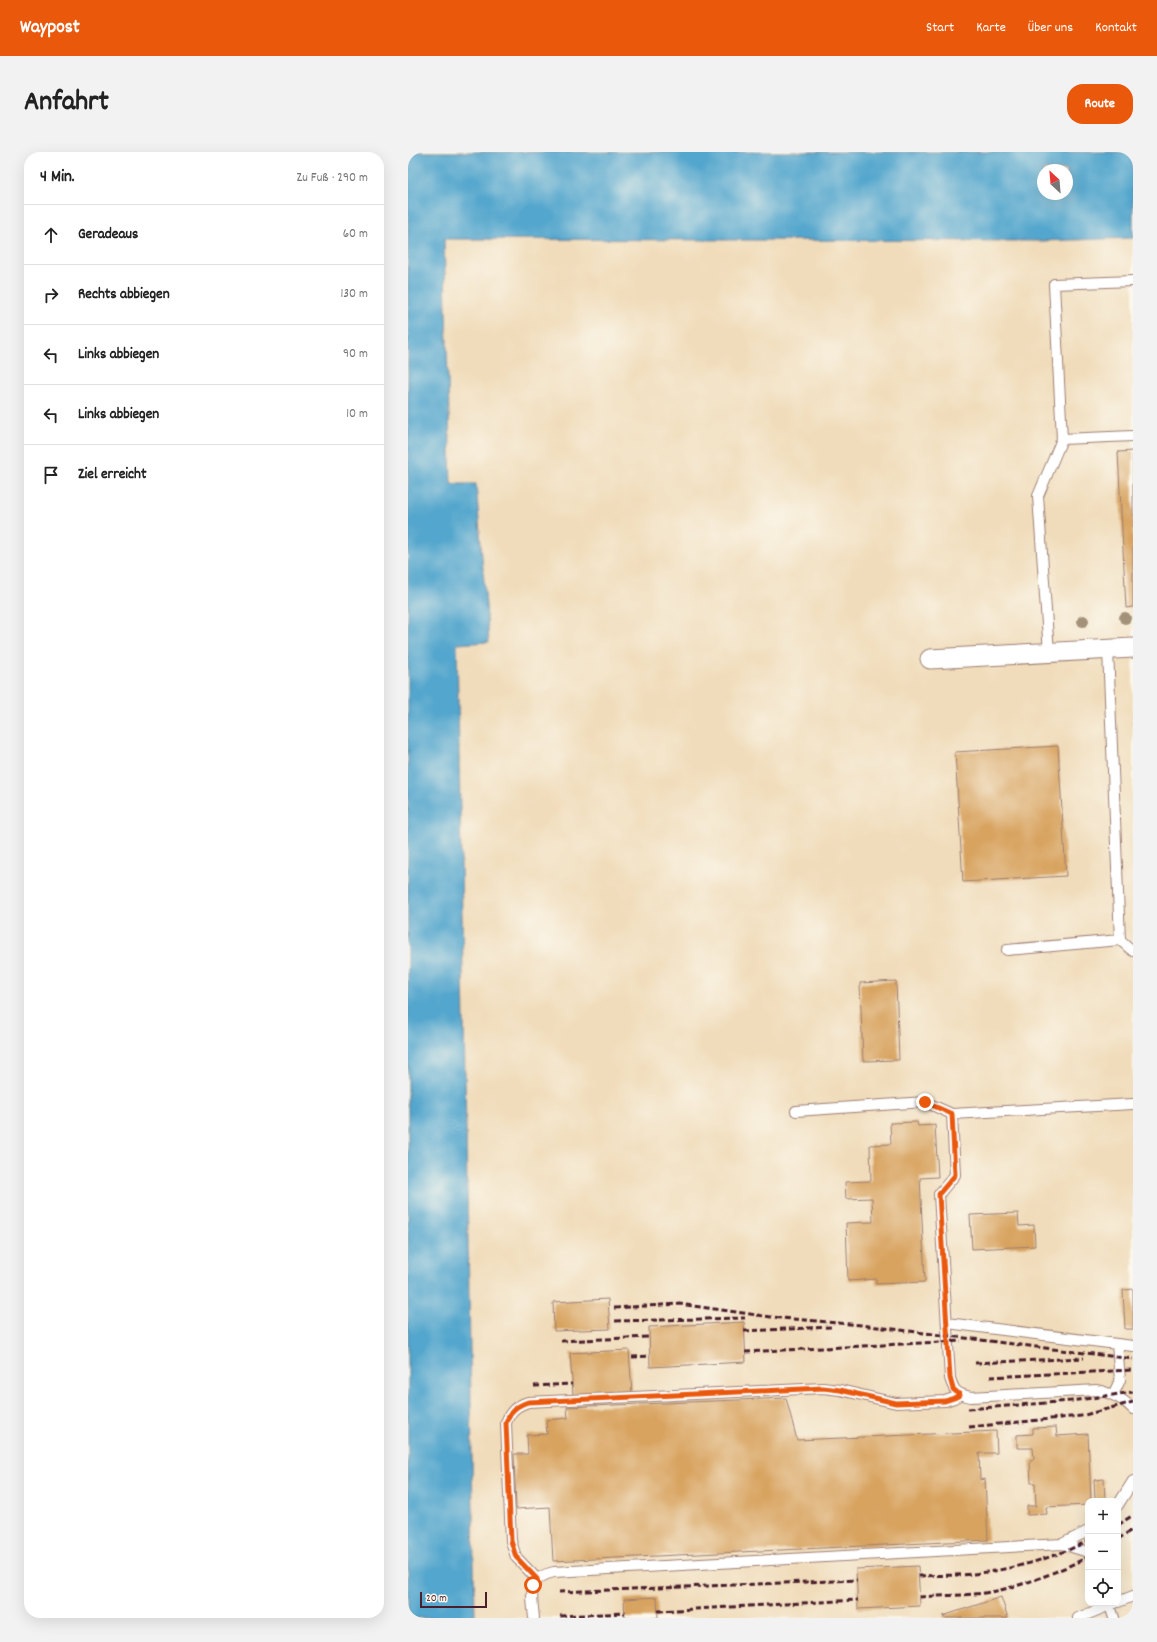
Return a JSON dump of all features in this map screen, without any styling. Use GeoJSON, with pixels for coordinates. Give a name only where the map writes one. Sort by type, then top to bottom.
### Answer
{"type":"FeatureCollection","features":[{"type":"Feature","properties":{"kind":"street"},"geometry":{"type":"LineString","coordinates":[[930,659],[1133,648]]}},
{"type":"Feature","properties":{"kind":"lane"},"geometry":{"type":"LineString","coordinates":[[1048,653],[1038,496],[1062,439],[1054,284],[1133,281]]}},
{"type":"Feature","properties":{"kind":"lane"},"geometry":{"type":"LineString","coordinates":[[1062,439],[1133,436]]}},
{"type":"Feature","properties":{"kind":"lane"},"geometry":{"type":"LineString","coordinates":[[1108,650],[1120,940]]}},
{"type":"Feature","properties":{"kind":"lane"},"geometry":{"type":"LineString","coordinates":[[1007,950],[1120,940],[1133,951]]}},
{"type":"Feature","properties":{"kind":"lane"},"geometry":{"type":"LineString","coordinates":[[796,1111],[925,1102],[952,1114],[1133,1104]]}},
{"type":"Feature","properties":{"kind":"lane"},"geometry":{"type":"LineString","coordinates":[[952,1114],[955,1175],[939,1194],[950,1378],[953,1389],[960,1395],[971,1397],[1097,1390],[1113,1395],[1128,1403],[1133,1409]]}},
{"type":"Feature","properties":{"kind":"lane"},"geometry":{"type":"LineString","coordinates":[[947,1323],[1133,1346]]}},
{"type":"Feature","properties":{"kind":"lane"},"geometry":{"type":"LineString","coordinates":[[1113,1395],[1120,1380],[1117,1344]]}},
{"type":"Feature","properties":{"kind":"lane"},"geometry":{"type":"LineString","coordinates":[[537,1579],[516,1557],[511,1541],[506,1423],[512,1410],[518,1405],[528,1402],[823,1388],[840,1390],[896,1403],[945,1401],[960,1395]]}},
{"type":"Feature","properties":{"kind":"lane"},"geometry":{"type":"LineString","coordinates":[[1121,1500],[1133,1481]]}},
{"type":"Feature","properties":{"kind":"lane"},"geometry":{"type":"LineString","coordinates":[[1062,1544],[1085,1532]]}},
{"type":"Feature","properties":{"kind":"lane"},"geometry":{"type":"LineString","coordinates":[[534,1618],[532,1593],[533,1585],[537,1579],[544,1574],[554,1572],[1062,1544],[1085,1551]]}},
{"type":"Feature","properties":{"kind":"lane"},"geometry":{"type":"LineString","coordinates":[[1121,1600],[1133,1596]]}},
{"type":"Feature","properties":{"kind":"lane"},"geometry":{"type":"LineString","coordinates":[[1078,1618],[1106,1606]]}},
{"type":"Feature","properties":{"kind":"lane"},"geometry":{"type":"LineString","coordinates":[[1113,1606],[1114,1618]]}},
{"type":"Feature","properties":{"kind":"water"},"geometry":{"type":"Polygon","coordinates":[[[408,152],[1133,152],[1133,238],[1042,241],[444,239],[451,484],[476,484],[489,642],[457,644],[475,1618],[408,1618],[408,152]]]}},
{"type":"Feature","properties":{"kind":"building"},"geometry":{"type":"Polygon","coordinates":[[[1133,451],[1133,607],[1126,608],[1118,452],[1133,451]]]}},
{"type":"Feature","properties":{"kind":"building"},"geometry":{"type":"Polygon","coordinates":[[[1058,746],[1066,876],[963,882],[955,752],[1058,746]]]}},
{"type":"Feature","properties":{"kind":"building"},"geometry":{"type":"Polygon","coordinates":[[[896,981],[899,1060],[863,1061],[860,983],[896,981]]]}},
{"type":"Feature","properties":{"kind":"building"},"geometry":{"type":"Polygon","coordinates":[[[917,1122],[918,1126],[935,1125],[938,1177],[920,1178],[925,1282],[876,1284],[876,1279],[848,1281],[846,1223],[873,1222],[872,1198],[846,1199],[845,1182],[871,1181],[870,1145],[891,1144],[890,1123],[917,1122]]]}},
{"type":"Feature","properties":{"kind":"building"},"geometry":{"type":"Polygon","coordinates":[[[1018,1213],[1019,1226],[1034,1225],[1035,1246],[972,1249],[970,1215],[1018,1213]]]}},
{"type":"Feature","properties":{"kind":"building"},"geometry":{"type":"Polygon","coordinates":[[[1133,1289],[1133,1329],[1125,1329],[1123,1290],[1133,1289]]]}},
{"type":"Feature","properties":{"kind":"building"},"geometry":{"type":"Polygon","coordinates":[[[608,1299],[610,1329],[554,1331],[553,1302],[608,1299]]]}},
{"type":"Feature","properties":{"kind":"building"},"geometry":{"type":"Polygon","coordinates":[[[744,1322],[746,1362],[650,1367],[649,1327],[744,1322]]]}},
{"type":"Feature","properties":{"kind":"building"},"geometry":{"type":"Polygon","coordinates":[[[629,1350],[632,1393],[573,1395],[570,1353],[629,1350]]]}},
{"type":"Feature","properties":{"kind":"building"},"geometry":{"type":"Polygon","coordinates":[[[786,1398],[797,1440],[996,1431],[997,1453],[979,1453],[980,1480],[985,1479],[988,1540],[553,1561],[550,1507],[516,1509],[514,1454],[528,1454],[527,1435],[547,1434],[546,1420],[568,1418],[567,1407],[786,1398]]]}},
{"type":"Feature","properties":{"kind":"building"},"geometry":{"type":"Polygon","coordinates":[[[1056,1427],[1057,1436],[1088,1434],[1091,1498],[1085,1498],[1085,1505],[1046,1507],[1047,1514],[1027,1515],[1027,1506],[1036,1506],[1035,1483],[1031,1483],[1030,1460],[1034,1459],[1033,1448],[1017,1448],[1017,1435],[1033,1434],[1033,1428],[1056,1427]]]}},
{"type":"Feature","properties":{"kind":"building"},"geometry":{"type":"Polygon","coordinates":[[[1104,1479],[1105,1498],[1095,1498],[1094,1480],[1104,1479]]]}},
{"type":"Feature","properties":{"kind":"building"},"geometry":{"type":"Polygon","coordinates":[[[918,1566],[920,1606],[858,1609],[856,1569],[918,1566]]]}},
{"type":"Feature","properties":{"kind":"building"},"geometry":{"type":"Polygon","coordinates":[[[657,1597],[658,1618],[625,1618],[624,1599],[657,1597]]]}},
{"type":"Feature","properties":{"kind":"building"},"geometry":{"type":"Polygon","coordinates":[[[1001,1597],[1008,1618],[944,1618],[943,1616],[1001,1597]]]}},
{"type":"Feature","properties":{"kind":"railway"},"geometry":{"type":"LineString","coordinates":[[614,1308],[679,1304],[771,1317],[861,1325],[1133,1359]]}},
{"type":"Feature","properties":{"kind":"railway"},"geometry":{"type":"LineString","coordinates":[[615,1321],[745,1318]]}},
{"type":"Feature","properties":{"kind":"railway"},"geometry":{"type":"LineString","coordinates":[[744,1331],[831,1327]]}},
{"type":"Feature","properties":{"kind":"railway"},"geometry":{"type":"LineString","coordinates":[[561,1341],[649,1337]]}},
{"type":"Feature","properties":{"kind":"railway"},"geometry":{"type":"LineString","coordinates":[[745,1352],[961,1341]]}},
{"type":"Feature","properties":{"kind":"railway"},"geometry":{"type":"LineString","coordinates":[[632,1357],[650,1356]]}},
{"type":"Feature","properties":{"kind":"railway"},"geometry":{"type":"LineString","coordinates":[[975,1363],[1084,1358]]}},
{"type":"Feature","properties":{"kind":"railway"},"geometry":{"type":"LineString","coordinates":[[990,1377],[1133,1370]]}},
{"type":"Feature","properties":{"kind":"railway"},"geometry":{"type":"LineString","coordinates":[[534,1386],[572,1384]]}},
{"type":"Feature","properties":{"kind":"railway"},"geometry":{"type":"LineString","coordinates":[[968,1409],[1071,1401],[1133,1392]]}},
{"type":"Feature","properties":{"kind":"railway"},"geometry":{"type":"LineString","coordinates":[[969,1427],[1081,1416],[1133,1402]]}},
{"type":"Feature","properties":{"kind":"railway"},"geometry":{"type":"LineString","coordinates":[[1121,1523],[1133,1515]]}},
{"type":"Feature","properties":{"kind":"railway"},"geometry":{"type":"LineString","coordinates":[[1121,1537],[1133,1529]]}},
{"type":"Feature","properties":{"kind":"railway"},"geometry":{"type":"LineString","coordinates":[[919,1576],[957,1575],[994,1571],[1035,1562],[1085,1542]]}},
{"type":"Feature","properties":{"kind":"railway"},"geometry":{"type":"LineString","coordinates":[[920,1597],[968,1595],[996,1591],[1043,1577],[1085,1558]]}},
{"type":"Feature","properties":{"kind":"railway"},"geometry":{"type":"LineString","coordinates":[[559,1592],[857,1580]]}},
{"type":"Feature","properties":{"kind":"railway"},"geometry":{"type":"LineString","coordinates":[[658,1611],[858,1600]]}},
{"type":"Feature","properties":{"kind":"railway"},"geometry":{"type":"LineString","coordinates":[[560,1616],[625,1613]]}},
{"type":"Feature","properties":{"kind":"route"},"geometry":{"type":"LineString","coordinates":[[533,1585],[537,1579],[516,1557],[511,1541],[506,1423],[508,1416],[518,1405],[528,1402],[823,1388],[840,1390],[896,1403],[945,1401],[960,1395],[953,1389],[950,1378],[939,1194],[955,1175],[952,1114],[925,1102]]}}]}
